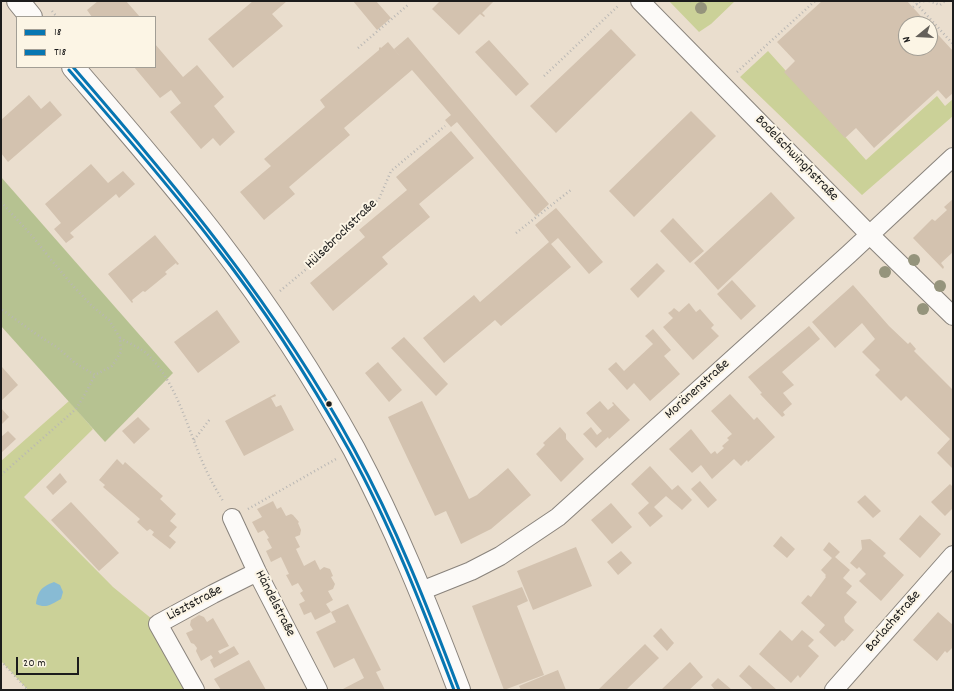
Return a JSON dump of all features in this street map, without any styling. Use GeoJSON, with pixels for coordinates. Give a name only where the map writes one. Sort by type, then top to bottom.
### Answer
{"type":"FeatureCollection","features":[{"type":"Feature","properties":{"kind":"street"},"geometry":{"type":"LineString","coordinates":[[18,1],[30,16]]}},
{"type":"Feature","properties":{"kind":"street","name":"Bodelschwinghstraße"},"geometry":{"type":"LineString","coordinates":[[640,1],[870,235],[953,316]]}},
{"type":"Feature","properties":{"kind":"street"},"geometry":{"type":"LineString","coordinates":[[74,68],[182,195],[218,241],[264,305],[321,393],[354,449],[389,521],[421,591],[459,690]]}},
{"type":"Feature","properties":{"kind":"street","name":"Moränenstraße"},"geometry":{"type":"LineString","coordinates":[[421,591],[472,571],[500,556],[558,517],[870,235],[953,156]]}},
{"type":"Feature","properties":{"kind":"street","name":"Händelstraße"},"geometry":{"type":"LineString","coordinates":[[232,518],[257,572],[318,690]]}},
{"type":"Feature","properties":{"kind":"street","name":"Barlachstraße"},"geometry":{"type":"LineString","coordinates":[[834,690],[953,555]]}},
{"type":"Feature","properties":{"kind":"street","name":"Lisztstraße"},"geometry":{"type":"LineString","coordinates":[[195,690],[158,624],[257,572]]}},
{"type":"Feature","properties":{"kind":"path"},"geometry":{"type":"LineString","coordinates":[[723,85],[816,1]]}},
{"type":"Feature","properties":{"kind":"path"},"geometry":{"type":"LineString","coordinates":[[914,1],[953,44]]}},
{"type":"Feature","properties":{"kind":"path"},"geometry":{"type":"LineString","coordinates":[[913,8],[919,2],[925,1]]}},
{"type":"Feature","properties":{"kind":"path"},"geometry":{"type":"LineString","coordinates":[[929,1],[940,5],[945,1]]}},
{"type":"Feature","properties":{"kind":"path"},"geometry":{"type":"LineString","coordinates":[[358,48],[409,4]]}},
{"type":"Feature","properties":{"kind":"path"},"geometry":{"type":"LineString","coordinates":[[544,76],[618,6]]}},
{"type":"Feature","properties":{"kind":"path","name":"Hülsebrockstraße"},"geometry":{"type":"LineString","coordinates":[[264,305],[334,246],[352,222],[379,199],[391,171],[444,126]]}},
{"type":"Feature","properties":{"kind":"path"},"geometry":{"type":"LineString","coordinates":[[516,233],[572,189]]}},
{"type":"Feature","properties":{"kind":"path"},"geometry":{"type":"LineString","coordinates":[[1,202],[33,237],[73,286],[92,306],[109,320],[120,338],[121,352],[112,366],[95,375],[76,409],[1,475]]}},
{"type":"Feature","properties":{"kind":"path"},"geometry":{"type":"LineString","coordinates":[[1,309],[95,375]]}},
{"type":"Feature","properties":{"kind":"path"},"geometry":{"type":"LineString","coordinates":[[120,338],[145,352],[161,370],[171,386],[213,485],[232,518],[337,459],[333,452]]}},
{"type":"Feature","properties":{"kind":"path"},"geometry":{"type":"LineString","coordinates":[[194,440],[210,418]]}},
{"type":"Feature","properties":{"kind":"path"},"geometry":{"type":"LineString","coordinates":[[1,661],[28,690]]}},
{"type":"Feature","properties":{"kind":"green space"},"geometry":{"type":"Polygon","coordinates":[[[669,1],[735,1],[711,24],[699,32],[669,1]]]}},
{"type":"Feature","properties":{"kind":"green space"},"geometry":{"type":"Polygon","coordinates":[[[768,51],[866,160],[937,96],[945,106],[953,99],[953,116],[862,195],[740,77],[768,51]]]}},
{"type":"Feature","properties":{"kind":"green space"},"geometry":{"type":"Polygon","coordinates":[[[1,177],[173,373],[105,442],[1,326],[1,177]]]}},
{"type":"Feature","properties":{"kind":"green space"},"geometry":{"type":"Polygon","coordinates":[[[69,401],[93,429],[24,497],[113,587],[158,624],[195,690],[28,690],[1,661],[1,461],[69,401]]]}},
{"type":"Feature","properties":{"kind":"water"},"geometry":{"type":"Polygon","coordinates":[[[54,582],[60,585],[63,592],[61,599],[46,606],[36,604],[41,590],[54,582]]]}},
{"type":"Feature","properties":{"kind":"building"},"geometry":{"type":"Polygon","coordinates":[[[98,1],[126,1],[139,16],[91,16],[87,10],[98,1]]]}},
{"type":"Feature","properties":{"kind":"building"},"geometry":{"type":"Polygon","coordinates":[[[253,1],[287,1],[272,14],[283,26],[233,68],[208,39],[253,1]]]}},
{"type":"Feature","properties":{"kind":"building"},"geometry":{"type":"Polygon","coordinates":[[[353,1],[376,1],[391,18],[377,30],[353,1]]]}},
{"type":"Feature","properties":{"kind":"building"},"geometry":{"type":"Polygon","coordinates":[[[440,1],[494,1],[482,13],[485,16],[484,17],[480,14],[459,35],[432,9],[440,1]]]}},
{"type":"Feature","properties":{"kind":"building"},"geometry":{"type":"Polygon","coordinates":[[[822,1],[907,1],[921,16],[898,16],[898,56],[938,56],[938,35],[953,51],[953,93],[946,99],[938,90],[874,148],[856,128],[845,138],[784,72],[795,61],[777,42],[822,1]]]}},
{"type":"Feature","properties":{"kind":"building"},"geometry":{"type":"Polygon","coordinates":[[[611,29],[636,55],[556,133],[530,106],[611,29]]]}},
{"type":"Feature","properties":{"kind":"building"},"geometry":{"type":"Polygon","coordinates":[[[408,37],[549,204],[536,216],[457,122],[451,127],[445,120],[451,115],[412,70],[344,128],[350,135],[289,187],[295,194],[264,220],[240,192],[271,166],[264,159],[325,107],[320,100],[379,50],[380,47],[381,48],[388,42],[404,61],[394,49],[408,37]]]}},
{"type":"Feature","properties":{"kind":"building"},"geometry":{"type":"Polygon","coordinates":[[[489,40],[529,84],[516,96],[475,52],[489,40]]]}},
{"type":"Feature","properties":{"kind":"building"},"geometry":{"type":"Polygon","coordinates":[[[156,45],[183,77],[197,65],[224,97],[214,106],[235,132],[220,146],[213,138],[201,149],[170,112],[181,103],[171,90],[160,98],[135,68],[156,68],[156,45]]]}},
{"type":"Feature","properties":{"kind":"building"},"geometry":{"type":"Polygon","coordinates":[[[29,95],[41,109],[50,101],[62,115],[8,162],[1,153],[1,120],[29,95]]]}},
{"type":"Feature","properties":{"kind":"building"},"geometry":{"type":"Polygon","coordinates":[[[691,111],[716,136],[634,217],[609,191],[691,111]]]}},
{"type":"Feature","properties":{"kind":"building"},"geometry":{"type":"Polygon","coordinates":[[[451,131],[474,158],[419,204],[430,217],[382,257],[388,264],[333,311],[310,283],[365,237],[359,230],[407,190],[396,177],[451,131]]]}},
{"type":"Feature","properties":{"kind":"building"},"geometry":{"type":"Polygon","coordinates":[[[91,164],[108,183],[123,171],[135,184],[119,198],[116,194],[70,233],[74,237],[66,243],[54,229],[61,223],[45,204],[91,164]]]}},
{"type":"Feature","properties":{"kind":"building"},"geometry":{"type":"Polygon","coordinates":[[[771,192],[795,218],[718,290],[694,263],[771,192]]]}},
{"type":"Feature","properties":{"kind":"building"},"geometry":{"type":"Polygon","coordinates":[[[953,199],[953,252],[941,263],[944,267],[943,269],[913,238],[932,219],[935,221],[947,210],[944,207],[953,199]]]}},
{"type":"Feature","properties":{"kind":"building"},"geometry":{"type":"Polygon","coordinates":[[[556,208],[603,262],[589,274],[558,238],[551,244],[571,267],[501,326],[495,320],[444,363],[423,338],[474,295],[480,302],[549,242],[535,225],[556,208]]]}},
{"type":"Feature","properties":{"kind":"building"},"geometry":{"type":"Polygon","coordinates":[[[673,218],[704,251],[690,263],[660,231],[673,218]]]}},
{"type":"Feature","properties":{"kind":"building"},"geometry":{"type":"Polygon","coordinates":[[[155,235],[179,264],[177,265],[176,263],[165,272],[167,274],[145,292],[143,291],[132,300],[132,303],[108,274],[155,235]]]}},
{"type":"Feature","properties":{"kind":"building"},"geometry":{"type":"Polygon","coordinates":[[[657,263],[665,271],[638,298],[630,289],[657,263]]]}},
{"type":"Feature","properties":{"kind":"building"},"geometry":{"type":"Polygon","coordinates":[[[732,280],[756,306],[741,320],[717,294],[732,280]]]}},
{"type":"Feature","properties":{"kind":"building"},"geometry":{"type":"Polygon","coordinates":[[[853,285],[889,326],[908,344],[910,342],[916,349],[914,351],[953,390],[953,469],[937,453],[950,439],[906,396],[901,401],[875,375],[880,370],[862,352],[875,339],[862,323],[835,348],[812,322],[853,285]]]}},
{"type":"Feature","properties":{"kind":"building"},"geometry":{"type":"Polygon","coordinates":[[[689,303],[696,312],[700,309],[714,325],[711,328],[719,336],[693,360],[663,327],[673,318],[668,313],[674,308],[679,312],[689,303]]]}},
{"type":"Feature","properties":{"kind":"building"},"geometry":{"type":"Polygon","coordinates":[[[217,310],[240,342],[198,373],[174,342],[217,310]]]}},
{"type":"Feature","properties":{"kind":"building"},"geometry":{"type":"Polygon","coordinates":[[[809,326],[820,339],[782,372],[794,385],[783,393],[792,404],[783,412],[785,415],[782,417],[760,394],[762,393],[748,377],[809,326]]]}},
{"type":"Feature","properties":{"kind":"building"},"geometry":{"type":"Polygon","coordinates":[[[653,329],[671,350],[664,356],[680,374],[650,401],[634,383],[627,390],[608,369],[616,362],[624,371],[653,344],[645,336],[653,329]]]}},
{"type":"Feature","properties":{"kind":"building"},"geometry":{"type":"Polygon","coordinates":[[[404,337],[448,384],[436,396],[391,348],[404,337]]]}},
{"type":"Feature","properties":{"kind":"building"},"geometry":{"type":"Polygon","coordinates":[[[378,362],[402,390],[389,402],[365,373],[378,362]]]}},
{"type":"Feature","properties":{"kind":"building"},"geometry":{"type":"Polygon","coordinates":[[[2,367],[18,385],[1,401],[1,368],[2,367]]]}},
{"type":"Feature","properties":{"kind":"building"},"geometry":{"type":"Polygon","coordinates":[[[275,394],[276,396],[271,398],[276,407],[281,405],[294,430],[244,456],[225,421],[275,394]]]}},
{"type":"Feature","properties":{"kind":"building"},"geometry":{"type":"Polygon","coordinates":[[[730,394],[754,420],[757,417],[775,437],[748,462],[747,460],[741,466],[734,459],[712,479],[701,465],[692,473],[669,449],[691,429],[711,454],[715,451],[717,454],[724,448],[722,446],[729,440],[727,438],[732,434],[711,411],[730,394]]]}},
{"type":"Feature","properties":{"kind":"building"},"geometry":{"type":"Polygon","coordinates":[[[422,401],[469,499],[477,495],[508,468],[531,495],[491,529],[461,544],[446,511],[435,516],[388,417],[422,401]]]}},
{"type":"Feature","properties":{"kind":"building"},"geometry":{"type":"Polygon","coordinates":[[[600,401],[608,410],[614,405],[612,403],[613,402],[630,420],[609,439],[608,437],[596,448],[583,434],[591,427],[597,435],[602,431],[586,413],[600,401]]]}},
{"type":"Feature","properties":{"kind":"building"},"geometry":{"type":"Polygon","coordinates":[[[1,408],[9,417],[1,425],[1,408]]]}},
{"type":"Feature","properties":{"kind":"building"},"geometry":{"type":"Polygon","coordinates":[[[138,417],[150,429],[134,444],[122,431],[138,417]]]}},
{"type":"Feature","properties":{"kind":"building"},"geometry":{"type":"Polygon","coordinates":[[[560,427],[566,434],[566,439],[584,459],[561,482],[536,454],[545,445],[543,443],[560,427]]]}},
{"type":"Feature","properties":{"kind":"building"},"geometry":{"type":"Polygon","coordinates":[[[8,431],[16,439],[1,453],[1,437],[8,431]]]}},
{"type":"Feature","properties":{"kind":"building"},"geometry":{"type":"Polygon","coordinates":[[[117,459],[123,465],[125,462],[163,496],[160,499],[176,514],[170,521],[177,527],[169,536],[176,542],[170,549],[152,535],[154,532],[150,529],[147,531],[137,522],[140,519],[103,487],[105,485],[99,480],[117,459]]]}},
{"type":"Feature","properties":{"kind":"building"},"geometry":{"type":"Polygon","coordinates":[[[650,466],[672,490],[678,485],[692,500],[682,510],[666,496],[654,507],[663,516],[650,527],[638,513],[649,503],[631,484],[650,466]]]}},
{"type":"Feature","properties":{"kind":"building"},"geometry":{"type":"Polygon","coordinates":[[[60,473],[67,482],[53,495],[46,487],[60,473]]]}},
{"type":"Feature","properties":{"kind":"building"},"geometry":{"type":"Polygon","coordinates":[[[700,481],[717,500],[708,508],[691,489],[700,481]]]}},
{"type":"Feature","properties":{"kind":"building"},"geometry":{"type":"Polygon","coordinates":[[[950,484],[953,487],[953,508],[945,516],[931,502],[950,484]]]}},
{"type":"Feature","properties":{"kind":"building"},"geometry":{"type":"Polygon","coordinates":[[[865,495],[881,511],[873,518],[857,502],[865,495]]]}},
{"type":"Feature","properties":{"kind":"building"},"geometry":{"type":"Polygon","coordinates":[[[273,501],[277,509],[281,507],[286,516],[291,514],[299,522],[298,523],[301,530],[300,535],[295,537],[300,547],[296,549],[304,566],[315,560],[320,570],[324,567],[330,569],[333,576],[331,577],[335,584],[333,589],[328,591],[333,600],[326,604],[331,612],[315,620],[311,612],[304,615],[299,604],[305,601],[300,593],[303,591],[298,583],[292,586],[286,575],[289,574],[281,557],[271,562],[266,551],[272,548],[267,539],[269,538],[264,530],[258,533],[252,522],[262,517],[257,509],[273,501]]]}},
{"type":"Feature","properties":{"kind":"building"},"geometry":{"type":"Polygon","coordinates":[[[71,502],[119,553],[99,571],[51,520],[71,502]]]}},
{"type":"Feature","properties":{"kind":"building"},"geometry":{"type":"Polygon","coordinates":[[[611,503],[632,527],[612,544],[591,520],[611,503]]]}},
{"type":"Feature","properties":{"kind":"building"},"geometry":{"type":"Polygon","coordinates":[[[920,515],[941,534],[920,558],[899,539],[920,515]]]}},
{"type":"Feature","properties":{"kind":"building"},"geometry":{"type":"Polygon","coordinates":[[[781,536],[795,549],[787,558],[773,546],[781,536]]]}},
{"type":"Feature","properties":{"kind":"building"},"geometry":{"type":"Polygon","coordinates":[[[870,539],[886,553],[883,556],[904,575],[881,601],[859,581],[866,574],[859,567],[857,569],[850,563],[862,549],[861,540],[870,539]]]}},
{"type":"Feature","properties":{"kind":"building"},"geometry":{"type":"Polygon","coordinates":[[[829,542],[840,552],[835,557],[850,570],[843,578],[852,586],[846,593],[857,602],[844,617],[845,622],[854,630],[844,641],[842,640],[835,647],[819,632],[825,625],[801,603],[808,595],[811,597],[826,577],[821,570],[832,558],[823,550],[829,542]]]}},
{"type":"Feature","properties":{"kind":"building"},"geometry":{"type":"Polygon","coordinates":[[[576,547],[592,586],[533,610],[517,571],[576,547]]]}},
{"type":"Feature","properties":{"kind":"building"},"geometry":{"type":"Polygon","coordinates":[[[621,551],[632,563],[618,575],[607,562],[621,551]]]}},
{"type":"Feature","properties":{"kind":"building"},"geometry":{"type":"Polygon","coordinates":[[[522,587],[528,601],[517,606],[544,675],[504,690],[472,606],[522,587]]]}},
{"type":"Feature","properties":{"kind":"building"},"geometry":{"type":"Polygon","coordinates":[[[348,604],[381,670],[376,672],[385,690],[341,690],[364,678],[354,658],[334,668],[316,632],[336,622],[331,612],[348,604]]]}},
{"type":"Feature","properties":{"kind":"building"},"geometry":{"type":"Polygon","coordinates":[[[938,612],[953,625],[953,647],[947,653],[945,651],[937,661],[913,640],[938,612]]]}},
{"type":"Feature","properties":{"kind":"building"},"geometry":{"type":"Polygon","coordinates":[[[199,615],[204,617],[207,622],[213,618],[229,646],[218,651],[220,654],[234,646],[239,654],[214,668],[210,660],[213,658],[211,655],[201,661],[196,651],[197,648],[191,643],[186,633],[193,630],[190,625],[191,620],[199,615]]]}},
{"type":"Feature","properties":{"kind":"building"},"geometry":{"type":"Polygon","coordinates":[[[661,628],[674,643],[667,651],[653,636],[661,628]]]}},
{"type":"Feature","properties":{"kind":"building"},"geometry":{"type":"Polygon","coordinates":[[[780,630],[792,641],[802,630],[814,640],[808,646],[819,656],[800,678],[798,675],[791,683],[759,654],[780,630]]]}},
{"type":"Feature","properties":{"kind":"building"},"geometry":{"type":"Polygon","coordinates":[[[645,644],[659,658],[626,690],[598,690],[645,644]]]}},
{"type":"Feature","properties":{"kind":"building"},"geometry":{"type":"Polygon","coordinates":[[[249,660],[266,690],[221,690],[214,679],[249,660]]]}},
{"type":"Feature","properties":{"kind":"building"},"geometry":{"type":"Polygon","coordinates":[[[690,662],[703,677],[689,690],[661,690],[690,662]]]}},
{"type":"Feature","properties":{"kind":"building"},"geometry":{"type":"Polygon","coordinates":[[[749,665],[777,690],[750,690],[752,688],[739,676],[749,665]]]}},
{"type":"Feature","properties":{"kind":"building"},"geometry":{"type":"Polygon","coordinates":[[[558,670],[566,690],[521,690],[519,686],[558,670]]]}},
{"type":"Feature","properties":{"kind":"building"},"geometry":{"type":"Polygon","coordinates":[[[718,678],[732,690],[715,690],[711,685],[718,678]]]}},
{"type":"Feature","properties":{"kind":"transit line","name":"18"},"geometry":{"type":"LineString","coordinates":[[74,68],[188,204],[224,250],[292,346],[324,397],[354,449],[398,537],[459,690]]}},
{"type":"Feature","properties":{"kind":"transit line","name":"T18"},"geometry":{"type":"LineString","coordinates":[[69,70],[196,221],[268,318],[302,370],[349,450],[379,508],[393,538],[454,690]]}}]}
